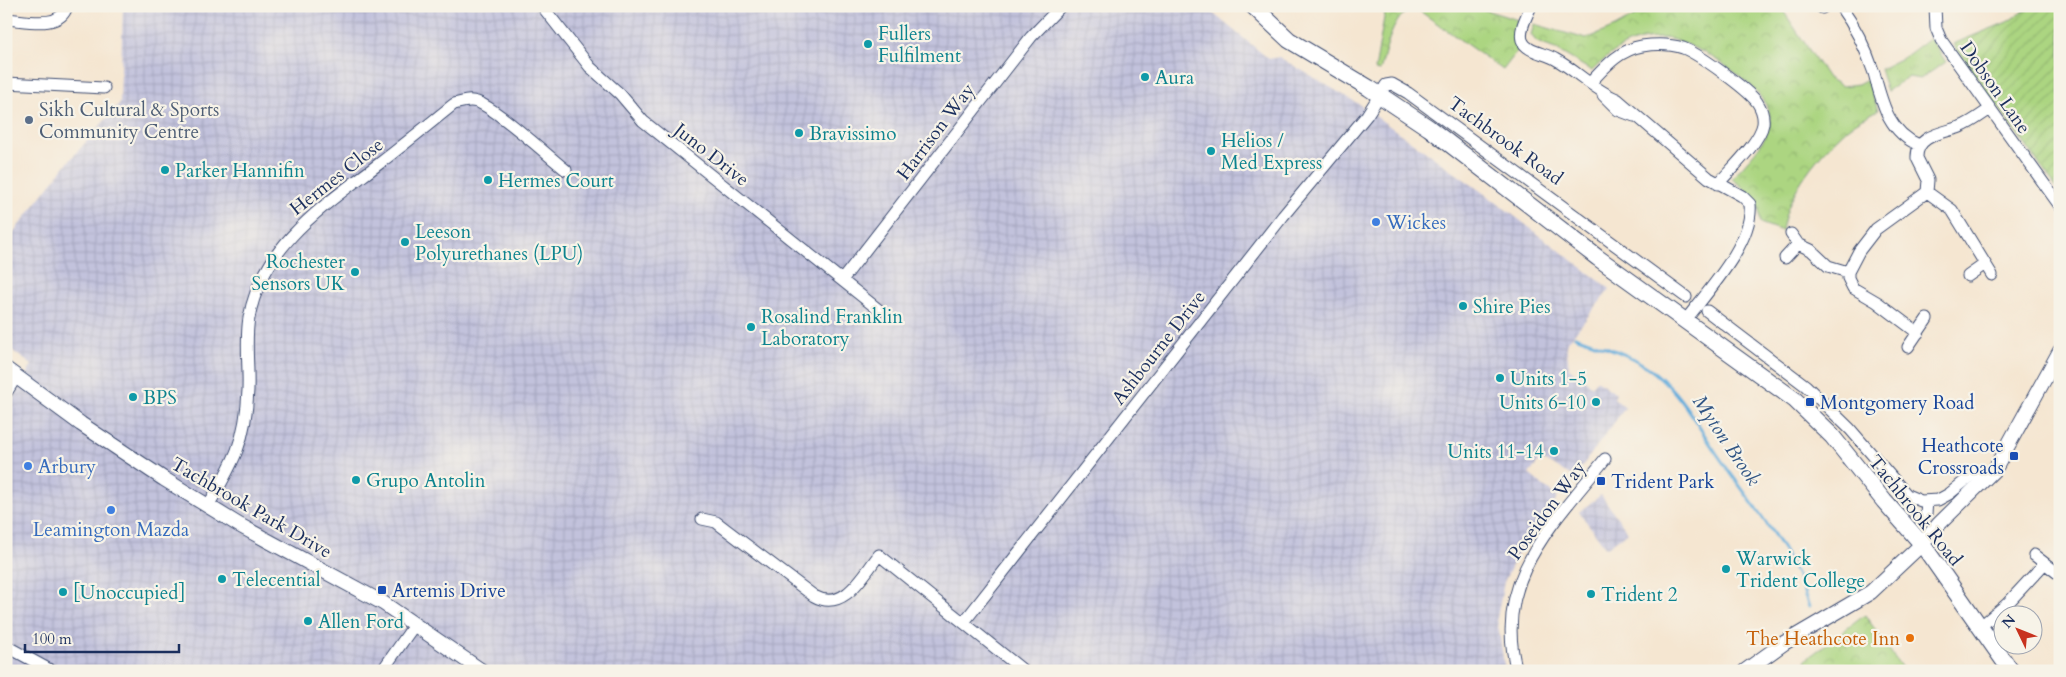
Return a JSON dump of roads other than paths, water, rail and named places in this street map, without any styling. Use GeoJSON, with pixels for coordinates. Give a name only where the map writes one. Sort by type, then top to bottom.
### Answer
{"type":"FeatureCollection","features":[{"type":"Feature","properties":{"kind":"main road","name":"Tachbrook Road"},"geometry":{"type":"LineString","coordinates":[[1253,6],[1289,40],[1379,95],[1464,153],[1598,258],[1777,385],[1832,436],[1884,502],[1922,544],[2010,671]]}},
{"type":"Feature","properties":{"kind":"street"},"geometry":{"type":"LineString","coordinates":[[6,19],[53,21],[62,16],[67,6]]}},
{"type":"Feature","properties":{"kind":"street","name":"Juno Drive"},"geometry":{"type":"LineString","coordinates":[[542,6],[590,67],[620,94],[643,121],[879,310]]}},
{"type":"Feature","properties":{"kind":"street","name":"Harrison Way"},"geometry":{"type":"LineString","coordinates":[[842,280],[1024,45],[1061,6]]}},
{"type":"Feature","properties":{"kind":"street"},"geometry":{"type":"LineString","coordinates":[[1531,6],[1522,29],[1523,42],[1530,48],[1564,64],[1590,83],[1618,110],[1636,117],[1718,184],[1747,200],[1750,213],[1741,244],[1685,320]]}},
{"type":"Feature","properties":{"kind":"street"},"geometry":{"type":"LineString","coordinates":[[1840,6],[1859,36],[1892,123],[1902,135],[1920,145]]}},
{"type":"Feature","properties":{"kind":"street","name":"Dobson Lane"},"geometry":{"type":"LineString","coordinates":[[1935,6],[1936,28],[1941,40],[2060,206]]}},
{"type":"Feature","properties":{"kind":"street"},"geometry":{"type":"LineString","coordinates":[[1590,83],[1612,60],[1623,53],[1641,46],[1665,45],[1684,49],[1696,55],[1753,98],[1762,112],[1762,129],[1718,184]]}},
{"type":"Feature","properties":{"kind":"street"},"geometry":{"type":"LineString","coordinates":[[6,83],[104,88]]}},
{"type":"Feature","properties":{"kind":"street","name":"Tachbrook Road"},"geometry":{"type":"LineString","coordinates":[[1379,95],[1386,85],[1389,84],[1408,93],[1611,242],[1678,295]]}},
{"type":"Feature","properties":{"kind":"street","name":"Ashbourne Drive"},"geometry":{"type":"LineString","coordinates":[[964,622],[1283,216],[1367,115],[1379,95]]}},
{"type":"Feature","properties":{"kind":"street","name":"Hermes Close"},"geometry":{"type":"LineString","coordinates":[[208,506],[234,462],[242,438],[247,408],[249,318],[254,298],[268,266],[286,241],[308,218],[454,104],[465,101],[475,101],[494,111],[566,170]]}},
{"type":"Feature","properties":{"kind":"street"},"geometry":{"type":"LineString","coordinates":[[1918,333],[1877,302],[1853,288],[1848,278],[1848,272],[1859,251],[1876,229],[1927,192],[1928,180],[1917,158],[1920,145],[1932,135],[1966,124],[1990,109]]}},
{"type":"Feature","properties":{"kind":"street"},"geometry":{"type":"LineString","coordinates":[[1927,192],[1952,210],[1992,275]]}},
{"type":"Feature","properties":{"kind":"street"},"geometry":{"type":"LineString","coordinates":[[1785,258],[1794,239],[1811,250],[1828,266],[1848,272]]}},
{"type":"Feature","properties":{"kind":"street"},"geometry":{"type":"LineString","coordinates":[[1598,258],[1611,242]]}},
{"type":"Feature","properties":{"kind":"street"},"geometry":{"type":"LineString","coordinates":[[1968,276],[1985,264]]}},
{"type":"Feature","properties":{"kind":"street","name":"Tachbrook Road"},"geometry":{"type":"LineString","coordinates":[[1707,311],[1736,338],[1788,371],[1850,429],[1902,490],[1911,497],[1927,501],[1938,500],[1949,494],[1976,472]]}},
{"type":"Feature","properties":{"kind":"street"},"geometry":{"type":"LineString","coordinates":[[1908,348],[1927,319]]}},
{"type":"Feature","properties":{"kind":"street"},"geometry":{"type":"LineString","coordinates":[[1745,671],[1784,643],[1871,592],[1922,544],[1995,469],[2060,351]]}},
{"type":"Feature","properties":{"kind":"street"},"geometry":{"type":"LineString","coordinates":[[1777,385],[1788,371]]}},
{"type":"Feature","properties":{"kind":"street"},"geometry":{"type":"LineString","coordinates":[[6,393],[11,373]]}},
{"type":"Feature","properties":{"kind":"street","name":"Tachbrook Park Drive"},"geometry":{"type":"LineString","coordinates":[[11,373],[97,435],[208,506],[343,581],[415,624],[482,671]]}},
{"type":"Feature","properties":{"kind":"street","name":"Poseidon Way"},"geometry":{"type":"LineString","coordinates":[[1517,671],[1510,624],[1514,595],[1521,574],[1541,541],[1605,459]]}},
{"type":"Feature","properties":{"kind":"street","name":"Tachbrook Road"},"geometry":{"type":"LineString","coordinates":[[1926,514],[1927,501]]}},
{"type":"Feature","properties":{"kind":"street"},"geometry":{"type":"LineString","coordinates":[[702,519],[716,522],[822,600],[833,601],[846,596],[879,555],[1024,671]]}},
{"type":"Feature","properties":{"kind":"street"},"geometry":{"type":"LineString","coordinates":[[2034,555],[2060,575]]}},
{"type":"Feature","properties":{"kind":"street"},"geometry":{"type":"LineString","coordinates":[[1980,626],[2007,604],[2044,564]]}},
{"type":"Feature","properties":{"kind":"street"},"geometry":{"type":"LineString","coordinates":[[382,671],[415,624]]}},
{"type":"Feature","properties":{"kind":"street"},"geometry":{"type":"LineString","coordinates":[[6,646],[52,671]]}},
{"type":"Feature","properties":{"kind":"waterway","name":"Myton Brook"},"geometry":{"type":"LineString","coordinates":[[1575,336],[1616,351],[1646,366],[1673,391],[1689,411],[1781,546],[1802,586],[1809,607]]}},
{"type":"Feature","properties":{"kind":"place","name":"Fullers Fulfilment"},"geometry":{"type":"Point","coordinates":[868,44]}},
{"type":"Feature","properties":{"kind":"place","name":"Aura"},"geometry":{"type":"Point","coordinates":[1145,77]}},
{"type":"Feature","properties":{"kind":"place","name":"Sikh Cultural & Sports Community Centre"},"geometry":{"type":"Point","coordinates":[29,120]}},
{"type":"Feature","properties":{"kind":"place","name":"Bravissimo"},"geometry":{"type":"Point","coordinates":[799,133]}},
{"type":"Feature","properties":{"kind":"place","name":"Helios / Med Express"},"geometry":{"type":"Point","coordinates":[1211,151]}},
{"type":"Feature","properties":{"kind":"place","name":"Parker Hannifin"},"geometry":{"type":"Point","coordinates":[165,170]}},
{"type":"Feature","properties":{"kind":"place","name":"Hermes Court"},"geometry":{"type":"Point","coordinates":[488,180]}},
{"type":"Feature","properties":{"kind":"place","name":"Wickes"},"geometry":{"type":"Point","coordinates":[1376,222]}},
{"type":"Feature","properties":{"kind":"place","name":"Leeson Polyurethanes (LPU)"},"geometry":{"type":"Point","coordinates":[405,242]}},
{"type":"Feature","properties":{"kind":"place","name":"Rochester Sensors UK"},"geometry":{"type":"Point","coordinates":[355,272]}},
{"type":"Feature","properties":{"kind":"place","name":"Shire Pies"},"geometry":{"type":"Point","coordinates":[1463,306]}},
{"type":"Feature","properties":{"kind":"place","name":"Rosalind Franklin Laboratory"},"geometry":{"type":"Point","coordinates":[751,327]}},
{"type":"Feature","properties":{"kind":"place","name":"Units 1-5"},"geometry":{"type":"Point","coordinates":[1500,378]}},
{"type":"Feature","properties":{"kind":"place","name":"BPS"},"geometry":{"type":"Point","coordinates":[133,397]}},
{"type":"Feature","properties":{"kind":"place","name":"Units 6-10"},"geometry":{"type":"Point","coordinates":[1596,402]}},
{"type":"Feature","properties":{"kind":"place","name":"Montgomery Road"},"geometry":{"type":"Point","coordinates":[1810,402]}},
{"type":"Feature","properties":{"kind":"place","name":"Units 11-14"},"geometry":{"type":"Point","coordinates":[1554,451]}},
{"type":"Feature","properties":{"kind":"place","name":"Heathcote Crossroads"},"geometry":{"type":"Point","coordinates":[2014,456]}},
{"type":"Feature","properties":{"kind":"place","name":"Arbury"},"geometry":{"type":"Point","coordinates":[28,466]}},
{"type":"Feature","properties":{"kind":"place","name":"Grupo Antolin"},"geometry":{"type":"Point","coordinates":[356,480]}},
{"type":"Feature","properties":{"kind":"place","name":"Trident Park"},"geometry":{"type":"Point","coordinates":[1601,481]}},
{"type":"Feature","properties":{"kind":"place","name":"Leamington Mazda"},"geometry":{"type":"Point","coordinates":[111,510]}},
{"type":"Feature","properties":{"kind":"place","name":"Warwick Trident College"},"geometry":{"type":"Point","coordinates":[1726,569]}},
{"type":"Feature","properties":{"kind":"place","name":"Telecential"},"geometry":{"type":"Point","coordinates":[222,579]}},
{"type":"Feature","properties":{"kind":"place","name":"Artemis Drive"},"geometry":{"type":"Point","coordinates":[382,590]}},
{"type":"Feature","properties":{"kind":"place","name":"[Unoccupied]"},"geometry":{"type":"Point","coordinates":[63,592]}},
{"type":"Feature","properties":{"kind":"place","name":"Trident 2"},"geometry":{"type":"Point","coordinates":[1591,594]}},
{"type":"Feature","properties":{"kind":"place","name":"Allen Ford"},"geometry":{"type":"Point","coordinates":[308,621]}},
{"type":"Feature","properties":{"kind":"place","name":"The Heathcote Inn"},"geometry":{"type":"Point","coordinates":[1910,638]}}]}
